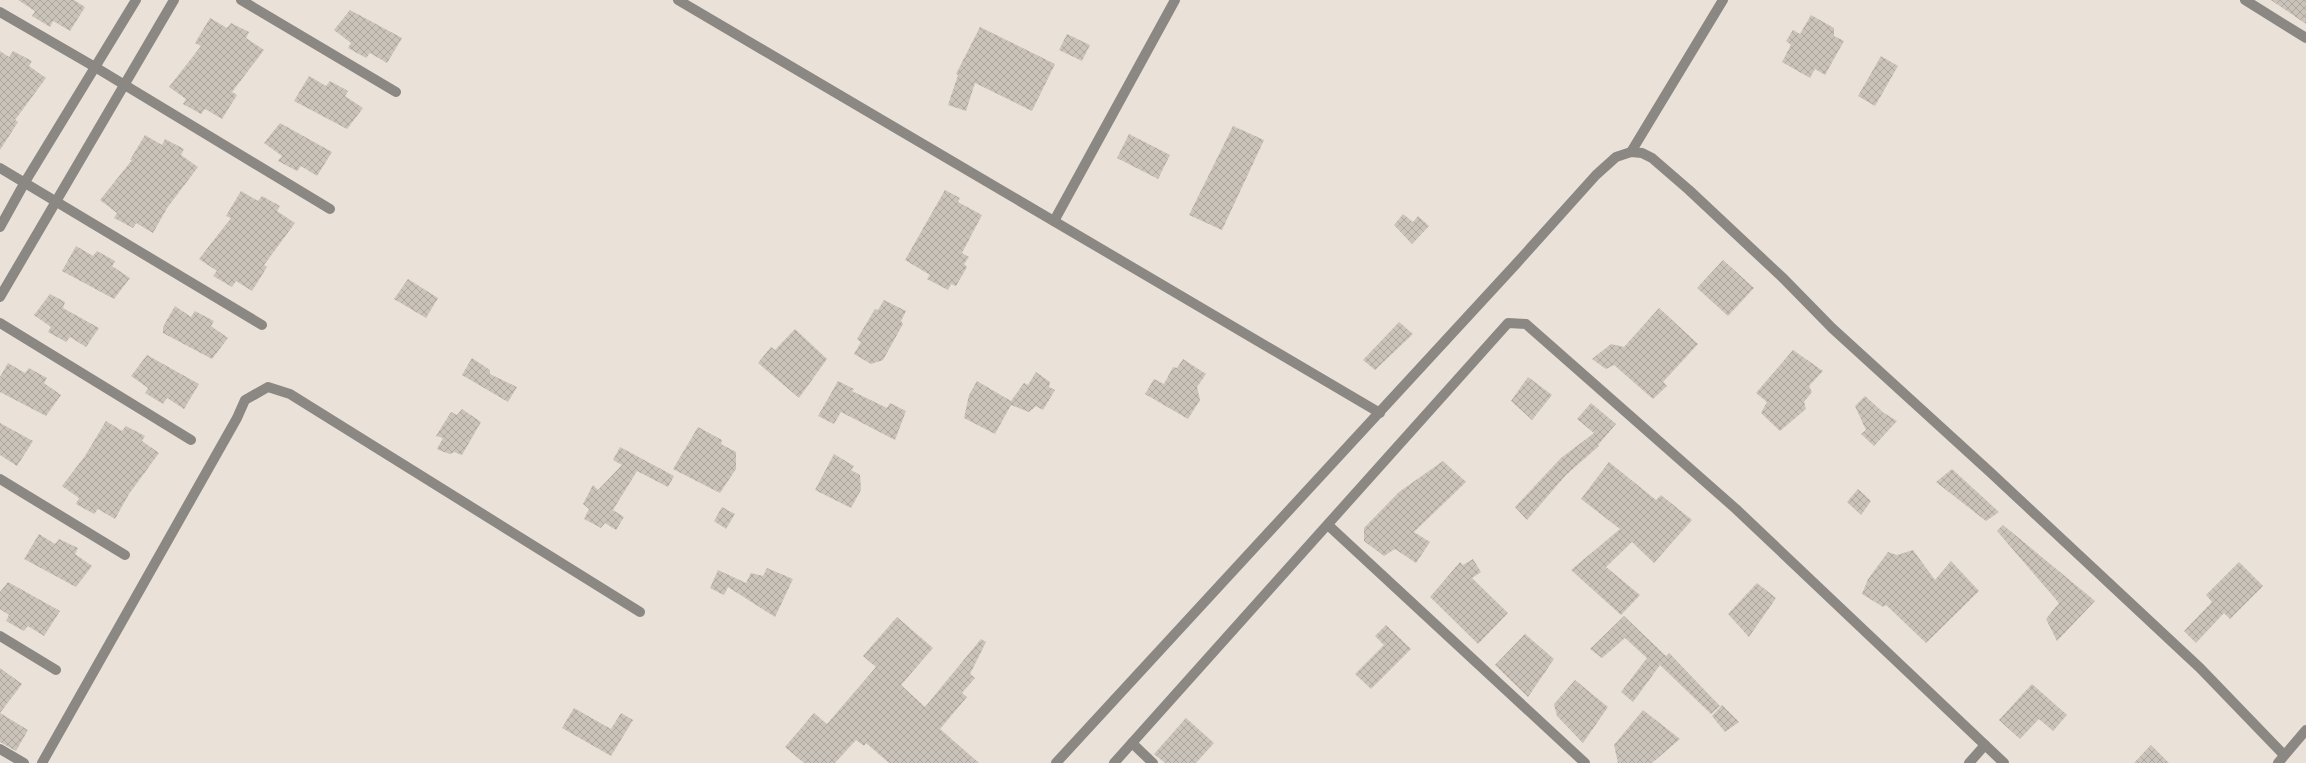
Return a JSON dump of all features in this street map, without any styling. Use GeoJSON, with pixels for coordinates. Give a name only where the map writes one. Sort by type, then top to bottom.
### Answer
{"type":"FeatureCollection","features":[{"type":"Feature","properties":{"kind":"street"},"geometry":{"type":"LineString","coordinates":[[0,227],[25,182],[136,0]]}},
{"type":"Feature","properties":{"kind":"street"},"geometry":{"type":"LineString","coordinates":[[0,297],[174,0]]}},
{"type":"Feature","properties":{"kind":"street"},"geometry":{"type":"LineString","coordinates":[[241,0],[396,92]]}},
{"type":"Feature","properties":{"kind":"street"},"geometry":{"type":"LineString","coordinates":[[678,0],[1380,412]]}},
{"type":"Feature","properties":{"kind":"street"},"geometry":{"type":"LineString","coordinates":[[1054,221],[1175,0]]}},
{"type":"Feature","properties":{"kind":"street"},"geometry":{"type":"LineString","coordinates":[[1631,152],[1723,0]]}},
{"type":"Feature","properties":{"kind":"street"},"geometry":{"type":"LineString","coordinates":[[2245,0],[2306,38]]}},
{"type":"Feature","properties":{"kind":"street"},"geometry":{"type":"LineString","coordinates":[[0,12],[95,67],[330,209]]}},
{"type":"Feature","properties":{"kind":"street"},"geometry":{"type":"LineString","coordinates":[[1056,763],[1380,412],[1596,175],[1616,157],[1631,152],[1642,153],[1652,158],[1689,190],[1784,279],[1832,328],[1990,472],[2200,668],[2281,759],[2306,730]]}},
{"type":"Feature","properties":{"kind":"street"},"geometry":{"type":"LineString","coordinates":[[0,168],[56,200],[262,326]]}},
{"type":"Feature","properties":{"kind":"street"},"geometry":{"type":"LineString","coordinates":[[0,323],[191,440]]}},
{"type":"Feature","properties":{"kind":"street"},"geometry":{"type":"LineString","coordinates":[[1114,763],[1508,324],[1526,324],[1736,509],[2004,763]]}},
{"type":"Feature","properties":{"kind":"street"},"geometry":{"type":"LineString","coordinates":[[42,763],[245,400],[268,387],[290,394],[640,612]]}},
{"type":"Feature","properties":{"kind":"street"},"geometry":{"type":"LineString","coordinates":[[0,479],[125,555]]}},
{"type":"Feature","properties":{"kind":"street"},"geometry":{"type":"LineString","coordinates":[[1328,525],[1585,763]]}},
{"type":"Feature","properties":{"kind":"street"},"geometry":{"type":"LineString","coordinates":[[0,636],[56,670]]}},
{"type":"Feature","properties":{"kind":"street"},"geometry":{"type":"LineString","coordinates":[[1132,744],[1153,763]]}},
{"type":"Feature","properties":{"kind":"street"},"geometry":{"type":"LineString","coordinates":[[1969,763],[1985,745]]}},
{"type":"Feature","properties":{"kind":"street"},"geometry":{"type":"LineString","coordinates":[[0,749],[24,763]]}},
{"type":"Feature","properties":{"kind":"building"},"geometry":{"type":"Polygon","coordinates":[[[18,0],[74,0],[85,7],[70,31],[53,21],[50,27],[32,16],[35,11],[18,0]]]}},
{"type":"Feature","properties":{"kind":"building"},"geometry":{"type":"Polygon","coordinates":[[[2271,0],[2306,0],[2306,24],[2271,0]]]}},
{"type":"Feature","properties":{"kind":"building"},"geometry":{"type":"Polygon","coordinates":[[[350,10],[402,38],[387,63],[370,53],[366,58],[348,48],[351,43],[334,30],[350,10]]]}},
{"type":"Feature","properties":{"kind":"building"},"geometry":{"type":"Polygon","coordinates":[[[1811,15],[1834,28],[1834,36],[1844,41],[1825,75],[1815,69],[1810,78],[1782,62],[1791,45],[1786,41],[1793,30],[1800,34],[1811,15]]]}},
{"type":"Feature","properties":{"kind":"building"},"geometry":{"type":"Polygon","coordinates":[[[210,18],[227,28],[231,23],[249,32],[246,38],[264,50],[232,92],[237,95],[222,119],[205,109],[201,114],[183,104],[186,99],[169,87],[201,46],[195,43],[210,18]]]}},
{"type":"Feature","properties":{"kind":"building"},"geometry":{"type":"Polygon","coordinates":[[[980,27],[1055,64],[1032,111],[975,83],[966,111],[948,105],[958,75],[956,74],[980,27]]]}},
{"type":"Feature","properties":{"kind":"building"},"geometry":{"type":"Polygon","coordinates":[[[1067,34],[1090,45],[1082,61],[1059,50],[1067,34]]]}},
{"type":"Feature","properties":{"kind":"building"},"geometry":{"type":"Polygon","coordinates":[[[0,51],[9,57],[13,51],[32,61],[29,66],[46,78],[15,120],[18,122],[0,150],[0,51]]]}},
{"type":"Feature","properties":{"kind":"building"},"geometry":{"type":"Polygon","coordinates":[[[1881,56],[1898,66],[1875,106],[1858,96],[1881,56]]]}},
{"type":"Feature","properties":{"kind":"building"},"geometry":{"type":"Polygon","coordinates":[[[309,76],[326,86],[330,81],[348,91],[345,96],[363,108],[347,129],[294,101],[309,76]]]}},
{"type":"Feature","properties":{"kind":"building"},"geometry":{"type":"Polygon","coordinates":[[[280,123],[332,152],[317,176],[301,166],[297,171],[278,161],[282,156],[264,143],[280,123]]]}},
{"type":"Feature","properties":{"kind":"building"},"geometry":{"type":"Polygon","coordinates":[[[1233,126],[1264,140],[1222,230],[1189,215],[1233,126]]]}},
{"type":"Feature","properties":{"kind":"building"},"geometry":{"type":"Polygon","coordinates":[[[1129,134],[1170,155],[1158,179],[1117,158],[1129,134]]]}},
{"type":"Feature","properties":{"kind":"building"},"geometry":{"type":"Polygon","coordinates":[[[145,135],[162,145],[165,139],[184,149],[181,155],[198,167],[167,208],[153,233],[136,223],[133,228],[114,218],[117,213],[100,200],[132,160],[130,160],[145,135]]]}},
{"type":"Feature","properties":{"kind":"building"},"geometry":{"type":"Polygon","coordinates":[[[945,190],[960,198],[958,202],[982,215],[962,253],[969,257],[964,264],[967,267],[956,286],[951,284],[948,290],[927,279],[930,275],[905,260],[945,190]]]}},
{"type":"Feature","properties":{"kind":"building"},"geometry":{"type":"Polygon","coordinates":[[[241,191],[258,201],[262,196],[280,206],[277,211],[295,223],[264,265],[267,267],[252,291],[236,281],[232,287],[213,276],[217,271],[199,259],[231,218],[226,216],[241,191]]]}},
{"type":"Feature","properties":{"kind":"building"},"geometry":{"type":"Polygon","coordinates":[[[1403,214],[1413,222],[1418,216],[1429,226],[1412,244],[1394,225],[1403,214]]]}},
{"type":"Feature","properties":{"kind":"building"},"geometry":{"type":"Polygon","coordinates":[[[76,246],[93,256],[97,251],[115,261],[112,266],[130,278],[114,299],[62,271],[76,246]]]}},
{"type":"Feature","properties":{"kind":"building"},"geometry":{"type":"Polygon","coordinates":[[[1723,260],[1754,288],[1728,316],[1697,288],[1723,260]]]}},
{"type":"Feature","properties":{"kind":"building"},"geometry":{"type":"Polygon","coordinates":[[[408,279],[438,298],[426,318],[394,299],[408,279]]]}},
{"type":"Feature","properties":{"kind":"building"},"geometry":{"type":"Polygon","coordinates":[[[50,294],[65,302],[63,308],[99,328],[86,347],[70,337],[66,342],[48,332],[51,327],[34,315],[50,294]]]}},
{"type":"Feature","properties":{"kind":"building"},"geometry":{"type":"Polygon","coordinates":[[[884,300],[906,311],[901,321],[903,324],[883,360],[871,364],[854,354],[861,342],[857,339],[875,309],[878,310],[884,300]]]}},
{"type":"Feature","properties":{"kind":"building"},"geometry":{"type":"Polygon","coordinates":[[[175,306],[191,317],[195,311],[214,321],[211,326],[228,338],[212,359],[163,333],[163,327],[175,306]]]}},
{"type":"Feature","properties":{"kind":"building"},"geometry":{"type":"Polygon","coordinates":[[[1659,308],[1698,344],[1663,382],[1667,386],[1653,399],[1614,365],[1606,369],[1592,359],[1611,344],[1624,347],[1659,308]]]}},
{"type":"Feature","properties":{"kind":"building"},"geometry":{"type":"Polygon","coordinates":[[[1399,322],[1413,334],[1375,370],[1363,360],[1399,322]]]}},
{"type":"Feature","properties":{"kind":"building"},"geometry":{"type":"Polygon","coordinates":[[[795,329],[827,359],[799,398],[758,363],[771,347],[775,350],[795,329]]]}},
{"type":"Feature","properties":{"kind":"building"},"geometry":{"type":"Polygon","coordinates":[[[1793,350],[1823,371],[1809,386],[1812,392],[1804,402],[1806,409],[1780,431],[1761,413],[1767,402],[1756,393],[1793,350]]]}},
{"type":"Feature","properties":{"kind":"building"},"geometry":{"type":"Polygon","coordinates":[[[147,355],[199,384],[184,409],[167,398],[163,404],[145,393],[148,388],[131,376],[147,355]]]}},
{"type":"Feature","properties":{"kind":"building"},"geometry":{"type":"Polygon","coordinates":[[[472,358],[490,370],[490,374],[517,387],[508,402],[462,375],[472,358]]]}},
{"type":"Feature","properties":{"kind":"building"},"geometry":{"type":"Polygon","coordinates":[[[1183,359],[1206,374],[1197,387],[1200,400],[1188,419],[1145,394],[1154,379],[1164,384],[1173,367],[1177,368],[1183,359]]]}},
{"type":"Feature","properties":{"kind":"building"},"geometry":{"type":"Polygon","coordinates":[[[8,363],[25,373],[29,368],[47,378],[44,383],[61,395],[46,416],[0,392],[0,377],[8,363]]]}},
{"type":"Feature","properties":{"kind":"building"},"geometry":{"type":"Polygon","coordinates":[[[1036,372],[1050,382],[1049,387],[1055,390],[1043,410],[1036,406],[1029,412],[1011,405],[995,434],[964,418],[969,395],[977,381],[1011,401],[1024,383],[1028,385],[1036,372]]]}},
{"type":"Feature","properties":{"kind":"building"},"geometry":{"type":"Polygon","coordinates":[[[1528,377],[1552,395],[1532,420],[1511,401],[1528,377]]]}},
{"type":"Feature","properties":{"kind":"building"},"geometry":{"type":"Polygon","coordinates":[[[838,381],[854,389],[852,391],[887,408],[890,403],[906,411],[895,440],[841,412],[834,424],[818,416],[838,381]]]}},
{"type":"Feature","properties":{"kind":"building"},"geometry":{"type":"Polygon","coordinates":[[[1865,396],[1884,413],[1897,421],[1874,446],[1861,434],[1866,430],[1855,406],[1865,396]]]}},
{"type":"Feature","properties":{"kind":"building"},"geometry":{"type":"Polygon","coordinates":[[[1591,403],[1616,424],[1598,445],[1599,446],[1566,475],[1527,520],[1515,507],[1561,458],[1594,433],[1577,419],[1591,403]]]}},
{"type":"Feature","properties":{"kind":"building"},"geometry":{"type":"Polygon","coordinates":[[[462,409],[481,422],[462,455],[454,452],[450,454],[437,449],[443,438],[436,436],[451,412],[457,415],[462,409]]]}},
{"type":"Feature","properties":{"kind":"building"},"geometry":{"type":"Polygon","coordinates":[[[106,421],[122,431],[126,426],[145,436],[142,441],[159,453],[129,494],[115,519],[98,509],[94,514],[76,504],[79,498],[62,486],[85,456],[106,421]]]}},
{"type":"Feature","properties":{"kind":"building"},"geometry":{"type":"Polygon","coordinates":[[[0,423],[33,441],[17,466],[0,455],[0,423]]]}},
{"type":"Feature","properties":{"kind":"building"},"geometry":{"type":"Polygon","coordinates":[[[698,427],[722,440],[721,444],[736,452],[736,469],[720,493],[673,469],[698,427]]]}},
{"type":"Feature","properties":{"kind":"building"},"geometry":{"type":"Polygon","coordinates":[[[620,447],[674,476],[668,487],[637,471],[613,510],[624,517],[616,530],[605,523],[601,528],[584,519],[589,509],[583,504],[593,485],[598,490],[622,465],[613,460],[620,447]]]}},
{"type":"Feature","properties":{"kind":"building"},"geometry":{"type":"Polygon","coordinates":[[[834,454],[854,466],[851,470],[860,475],[861,490],[851,508],[815,490],[834,454]]]}},
{"type":"Feature","properties":{"kind":"building"},"geometry":{"type":"Polygon","coordinates":[[[1443,461],[1466,482],[1414,532],[1430,542],[1416,563],[1395,549],[1384,556],[1364,541],[1364,528],[1399,492],[1443,461]]]}},
{"type":"Feature","properties":{"kind":"building"},"geometry":{"type":"Polygon","coordinates":[[[1609,462],[1656,500],[1661,495],[1692,520],[1654,563],[1632,542],[1606,567],[1640,595],[1621,615],[1571,570],[1620,529],[1581,499],[1609,462]]]}},
{"type":"Feature","properties":{"kind":"building"},"geometry":{"type":"Polygon","coordinates":[[[1952,469],[1999,512],[1986,521],[1936,482],[1952,469]]]}},
{"type":"Feature","properties":{"kind":"building"},"geometry":{"type":"Polygon","coordinates":[[[1858,489],[1871,501],[1861,515],[1847,502],[1858,489]]]}},
{"type":"Feature","properties":{"kind":"building"},"geometry":{"type":"Polygon","coordinates":[[[722,507],[735,514],[726,529],[714,521],[722,507]]]}},
{"type":"Feature","properties":{"kind":"building"},"geometry":{"type":"Polygon","coordinates":[[[2003,525],[2095,601],[2057,641],[2046,619],[2059,603],[1997,531],[2003,525]]]}},
{"type":"Feature","properties":{"kind":"building"},"geometry":{"type":"Polygon","coordinates":[[[39,534],[55,544],[59,539],[78,548],[75,554],[92,566],[76,587],[24,559],[39,534]]]}},
{"type":"Feature","properties":{"kind":"building"},"geometry":{"type":"Polygon","coordinates":[[[1913,550],[1935,580],[1951,561],[1979,591],[1926,643],[1886,605],[1883,607],[1862,594],[1868,579],[1888,552],[1897,555],[1913,550]]]}},
{"type":"Feature","properties":{"kind":"building"},"geometry":{"type":"Polygon","coordinates":[[[1473,559],[1481,572],[1472,578],[1508,613],[1478,644],[1430,597],[1460,562],[1463,565],[1473,559]]]}},
{"type":"Feature","properties":{"kind":"building"},"geometry":{"type":"Polygon","coordinates":[[[2239,562],[2263,586],[2230,619],[2224,613],[2196,643],[2184,631],[2212,602],[2206,595],[2239,562]]]}},
{"type":"Feature","properties":{"kind":"building"},"geometry":{"type":"Polygon","coordinates":[[[767,568],[793,579],[775,617],[728,587],[724,595],[710,588],[718,570],[746,583],[751,573],[763,576],[767,568]]]}},
{"type":"Feature","properties":{"kind":"building"},"geometry":{"type":"Polygon","coordinates":[[[8,582],[60,611],[44,636],[28,626],[24,631],[6,621],[9,615],[0,609],[0,592],[8,582]]]}},
{"type":"Feature","properties":{"kind":"building"},"geometry":{"type":"Polygon","coordinates":[[[1757,583],[1776,598],[1749,637],[1728,614],[1757,583]]]}},
{"type":"Feature","properties":{"kind":"building"},"geometry":{"type":"Polygon","coordinates":[[[1624,616],[1666,656],[1669,653],[1720,706],[1711,714],[1660,665],[1633,702],[1621,692],[1647,658],[1625,638],[1602,658],[1590,649],[1624,616]]]}},
{"type":"Feature","properties":{"kind":"building"},"geometry":{"type":"Polygon","coordinates":[[[897,617],[933,648],[901,685],[925,707],[981,639],[986,642],[970,674],[975,678],[962,693],[967,697],[940,729],[979,763],[889,763],[866,743],[864,746],[856,740],[835,763],[804,763],[785,747],[814,713],[827,724],[876,667],[863,656],[897,617]]]}},
{"type":"Feature","properties":{"kind":"building"},"geometry":{"type":"Polygon","coordinates":[[[1386,625],[1411,649],[1371,689],[1355,674],[1384,645],[1375,636],[1386,625]]]}},
{"type":"Feature","properties":{"kind":"building"},"geometry":{"type":"Polygon","coordinates":[[[1525,634],[1554,659],[1528,697],[1495,665],[1525,634]]]}},
{"type":"Feature","properties":{"kind":"building"},"geometry":{"type":"Polygon","coordinates":[[[0,668],[22,684],[0,713],[0,668]]]}},
{"type":"Feature","properties":{"kind":"building"},"geometry":{"type":"Polygon","coordinates":[[[1575,680],[1608,707],[1583,743],[1557,716],[1554,704],[1575,680]]]}},
{"type":"Feature","properties":{"kind":"building"},"geometry":{"type":"Polygon","coordinates":[[[2032,684],[2067,715],[2053,731],[2039,719],[2020,739],[1999,720],[2032,684]]]}},
{"type":"Feature","properties":{"kind":"building"},"geometry":{"type":"Polygon","coordinates":[[[1722,705],[1739,722],[1725,732],[1712,716],[1722,705]]]}},
{"type":"Feature","properties":{"kind":"building"},"geometry":{"type":"Polygon","coordinates":[[[574,708],[611,729],[621,713],[633,720],[611,756],[562,728],[574,708]]]}},
{"type":"Feature","properties":{"kind":"building"},"geometry":{"type":"Polygon","coordinates":[[[1643,710],[1680,739],[1652,763],[1618,763],[1614,745],[1643,710]]]}},
{"type":"Feature","properties":{"kind":"building"},"geometry":{"type":"Polygon","coordinates":[[[0,713],[28,730],[16,751],[0,742],[0,713]]]}},
{"type":"Feature","properties":{"kind":"building"},"geometry":{"type":"Polygon","coordinates":[[[1186,718],[1214,743],[1196,763],[1165,763],[1154,754],[1186,718]]]}},
{"type":"Feature","properties":{"kind":"building"},"geometry":{"type":"Polygon","coordinates":[[[2151,745],[2169,763],[2134,763],[2151,745]]]}}]}
